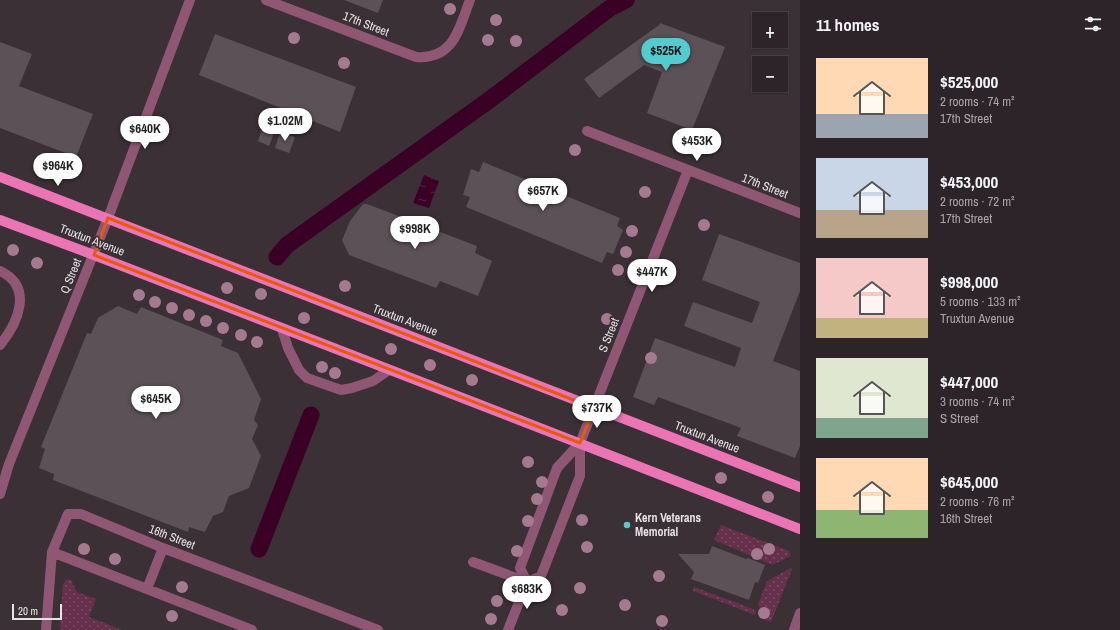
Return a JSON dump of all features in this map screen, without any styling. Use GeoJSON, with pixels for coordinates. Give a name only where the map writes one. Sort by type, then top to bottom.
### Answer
{"type":"FeatureCollection","features":[{"type":"Feature","properties":{"kind":"main road","name":"Truxtun Avenue"},"geometry":{"type":"LineString","coordinates":[[0,177],[800,487]]}},
{"type":"Feature","properties":{"kind":"main road","name":"Truxtun Avenue"},"geometry":{"type":"LineString","coordinates":[[0,220],[94,255],[800,529]]}},
{"type":"Feature","properties":{"kind":"street","name":"Q Street"},"geometry":{"type":"LineString","coordinates":[[0,494],[4,462],[94,255],[190,0]]}},
{"type":"Feature","properties":{"kind":"street","name":"17th Street"},"geometry":{"type":"LineString","coordinates":[[266,0],[416,57],[425,58],[436,55],[447,49],[452,42],[470,0]]}},
{"type":"Feature","properties":{"kind":"street","name":"17th Street"},"geometry":{"type":"LineString","coordinates":[[587,131],[800,213]]}},
{"type":"Feature","properties":{"kind":"street","name":"S Street"},"geometry":{"type":"LineString","coordinates":[[580,443],[580,476],[541,576],[526,582],[520,568],[557,468],[580,443],[688,170]]}},
{"type":"Feature","properties":{"kind":"street"},"geometry":{"type":"LineString","coordinates":[[0,271],[6,274],[13,281],[18,290],[20,304],[12,328],[0,345]]}},
{"type":"Feature","properties":{"kind":"street"},"geometry":{"type":"LineString","coordinates":[[282,329],[288,348],[299,370],[307,378],[341,390],[373,381],[389,370]]}},
{"type":"Feature","properties":{"kind":"street","name":"16th Street"},"geometry":{"type":"LineString","coordinates":[[46,630],[52,552],[68,514],[80,514],[163,548],[378,630]]}},
{"type":"Feature","properties":{"kind":"street"},"geometry":{"type":"LineString","coordinates":[[147,589],[163,548]]}},
{"type":"Feature","properties":{"kind":"street"},"geometry":{"type":"LineString","coordinates":[[52,552],[252,630]]}},
{"type":"Feature","properties":{"kind":"street"},"geometry":{"type":"LineString","coordinates":[[473,562],[526,582],[508,630]]}},
{"type":"Feature","properties":{"kind":"street"},"geometry":{"type":"LineString","coordinates":[[794,630],[800,613]]}},
{"type":"Feature","properties":{"kind":"highlighted area"},"geometry":{"type":"Polygon","coordinates":[[[108,218],[594,408],[580,443],[94,255],[108,218]]]}},
{"type":"Feature","properties":{"kind":"shaded area"},"geometry":{"type":"Polygon","coordinates":[[[721,525],[789,551],[791,556],[772,565],[714,540],[721,525]]]}},
{"type":"Feature","properties":{"kind":"shaded area"},"geometry":{"type":"Polygon","coordinates":[[[793,567],[771,622],[760,618],[761,611],[758,604],[767,581],[793,567]]]}},
{"type":"Feature","properties":{"kind":"shaded area"},"geometry":{"type":"Polygon","coordinates":[[[67,579],[71,580],[77,592],[96,599],[89,617],[122,630],[60,630],[63,584],[67,579]]]}},
{"type":"Feature","properties":{"kind":"shaded area"},"geometry":{"type":"Polygon","coordinates":[[[694,587],[753,609],[756,612],[755,615],[693,591],[694,587]]]}},
{"type":"Feature","properties":{"kind":"water"},"geometry":{"type":"Polygon","coordinates":[[[424,175],[439,181],[429,208],[413,203],[424,175]]]}},
{"type":"Feature","properties":{"kind":"building"},"geometry":{"type":"Polygon","coordinates":[[[344,0],[383,0],[378,13],[344,0]]]}},
{"type":"Feature","properties":{"kind":"building"},"geometry":{"type":"Polygon","coordinates":[[[660,23],[725,47],[692,130],[647,113],[662,72],[644,65],[599,98],[584,79],[660,23]]]}},
{"type":"Feature","properties":{"kind":"building"},"geometry":{"type":"Polygon","coordinates":[[[215,34],[356,87],[340,132],[199,75],[215,34]]]}},
{"type":"Feature","properties":{"kind":"building"},"geometry":{"type":"Polygon","coordinates":[[[0,42],[32,54],[19,86],[93,114],[76,157],[0,128],[0,42]]]}},
{"type":"Feature","properties":{"kind":"building"},"geometry":{"type":"Polygon","coordinates":[[[263,126],[275,131],[269,146],[258,141],[263,126]]]}},
{"type":"Feature","properties":{"kind":"building"},"geometry":{"type":"Polygon","coordinates":[[[280,132],[295,137],[289,153],[275,148],[280,132]]]}},
{"type":"Feature","properties":{"kind":"building"},"geometry":{"type":"Polygon","coordinates":[[[483,162],[620,218],[617,226],[623,230],[613,254],[607,252],[602,263],[466,207],[470,197],[463,195],[471,169],[479,172],[483,162]]]}},
{"type":"Feature","properties":{"kind":"building"},"geometry":{"type":"Polygon","coordinates":[[[363,204],[367,204],[477,246],[475,253],[492,261],[478,296],[440,281],[436,288],[349,255],[342,240],[350,221],[363,204]]]}},
{"type":"Feature","properties":{"kind":"building"},"geometry":{"type":"Polygon","coordinates":[[[719,234],[800,263],[800,291],[773,361],[800,371],[800,446],[795,458],[737,436],[741,428],[658,397],[654,405],[633,397],[655,338],[735,367],[741,348],[684,326],[693,302],[752,323],[760,302],[702,280],[719,234]]]}},
{"type":"Feature","properties":{"kind":"building"},"geometry":{"type":"Polygon","coordinates":[[[118,306],[137,314],[141,307],[223,340],[221,346],[238,353],[261,399],[254,420],[258,425],[252,439],[261,456],[249,488],[229,496],[223,512],[213,516],[205,532],[189,527],[188,532],[53,480],[54,474],[39,468],[45,449],[41,447],[87,333],[91,334],[98,318],[118,306]]]}},
{"type":"Feature","properties":{"kind":"building"},"geometry":{"type":"Polygon","coordinates":[[[712,546],[765,565],[758,583],[755,582],[749,600],[691,579],[694,572],[678,554],[709,554],[712,546]]]}},
{"type":"Feature","properties":{"kind":"waterway"},"geometry":{"type":"LineString","coordinates":[[277,257],[287,245],[492,98],[610,8],[626,0]]}},
{"type":"Feature","properties":{"kind":"waterway"},"geometry":{"type":"LineString","coordinates":[[259,549],[311,415]]}},
{"type":"Feature","properties":{"kind":"place","name":"Kern Veterans Memorial"},"geometry":{"type":"Point","coordinates":[627,525]}}]}
